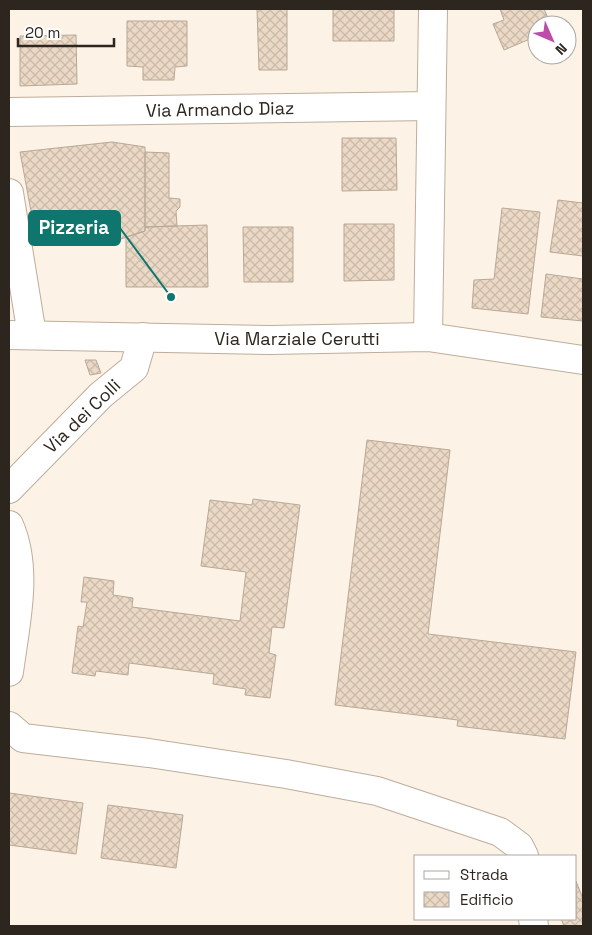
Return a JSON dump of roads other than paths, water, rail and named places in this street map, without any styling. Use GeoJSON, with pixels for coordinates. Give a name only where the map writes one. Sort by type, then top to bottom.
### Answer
{"type":"FeatureCollection","features":[{"type":"Feature","properties":{"kind":"street"},"geometry":{"type":"LineString","coordinates":[[428,338],[432,9]]}},
{"type":"Feature","properties":{"kind":"street","name":"Via Armando Diaz"},"geometry":{"type":"LineString","coordinates":[[9,112],[431,106]]}},
{"type":"Feature","properties":{"kind":"street"},"geometry":{"type":"LineString","coordinates":[[9,193],[20,335]]}},
{"type":"Feature","properties":{"kind":"street","name":"Via Marziale Cerutti"},"geometry":{"type":"LineString","coordinates":[[20,335],[270,340],[428,338],[583,360]]}},
{"type":"Feature","properties":{"kind":"street","name":"Via dei Colli"},"geometry":{"type":"LineString","coordinates":[[9,489],[101,395],[134,368],[143,337]]}},
{"type":"Feature","properties":{"kind":"street"},"geometry":{"type":"LineString","coordinates":[[9,526],[18,548],[19,591],[9,672]]}},
{"type":"Feature","properties":{"kind":"street"},"geometry":{"type":"LineString","coordinates":[[9,726],[23,738],[208,762],[377,791],[500,832],[519,846],[524,855]]}},
{"type":"Feature","properties":{"kind":"place","name":"Pizzeria"},"geometry":{"type":"Point","coordinates":[171,297]}}]}
